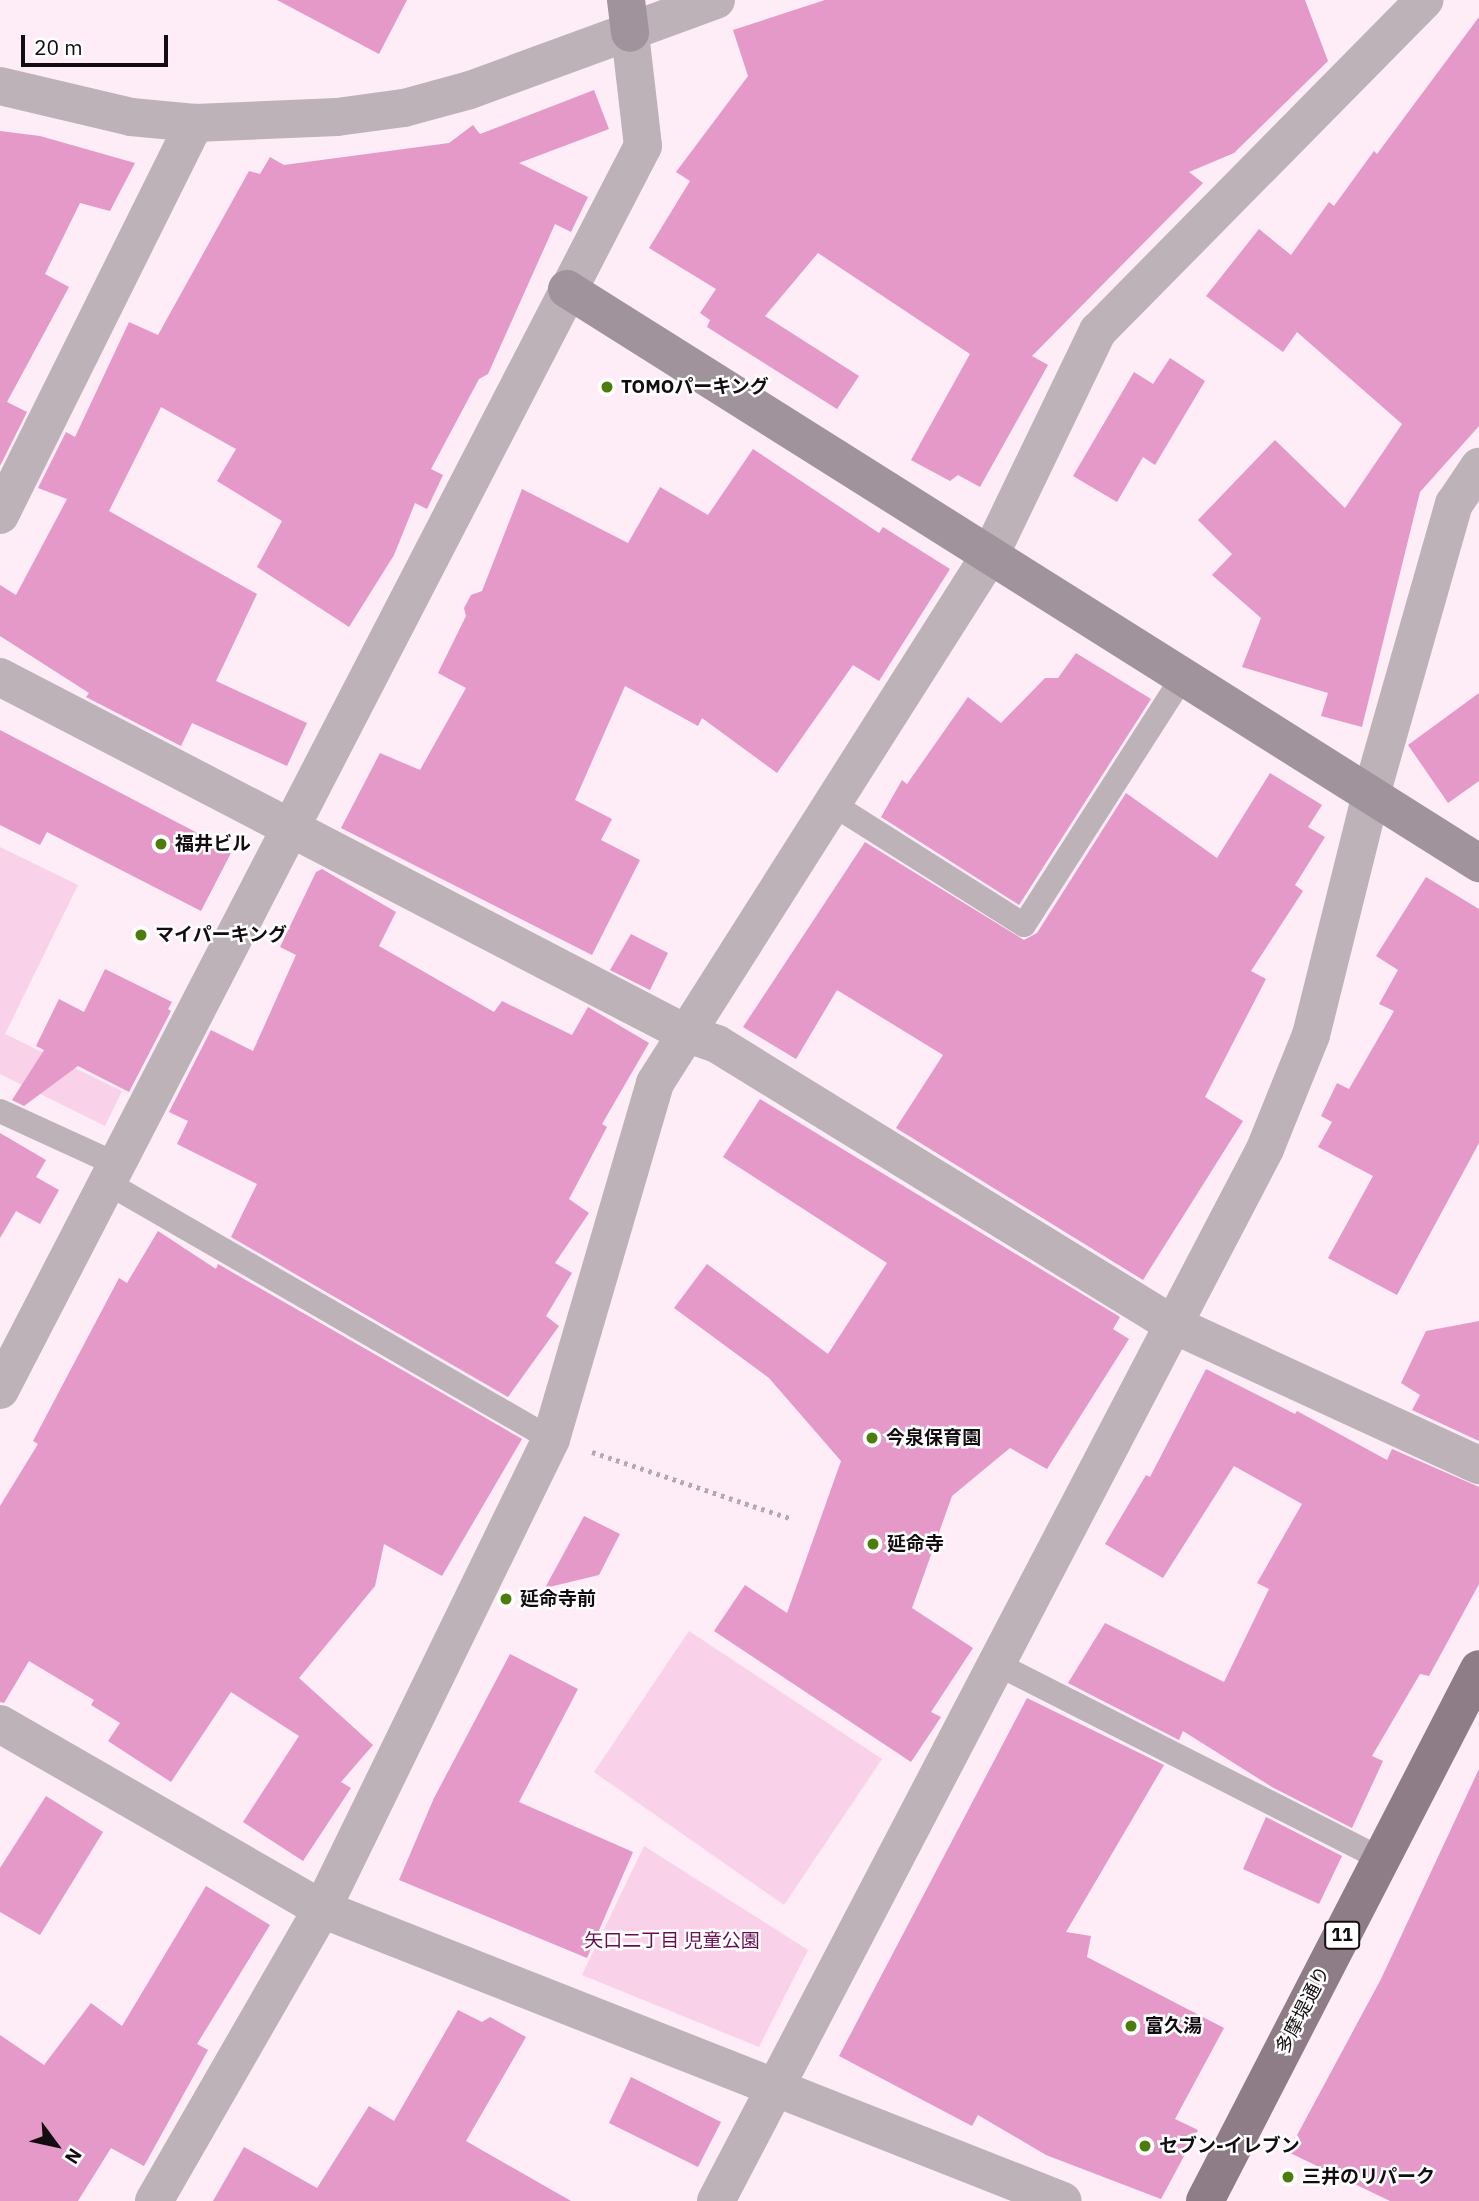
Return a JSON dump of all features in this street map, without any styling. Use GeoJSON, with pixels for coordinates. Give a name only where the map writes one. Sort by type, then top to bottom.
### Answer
{"type":"FeatureCollection","features":[{"type":"Feature","properties":{"kind":"main road","name":"多摩堤通り"},"geometry":{"type":"LineString","coordinates":[[1205,2201],[1479,1669]]}},
{"type":"Feature","properties":{"kind":"street"},"geometry":{"type":"LineString","coordinates":[[0,86],[131,117],[195,123],[266,124],[404,108],[628,17],[716,0]]}},
{"type":"Feature","properties":{"kind":"street"},"geometry":{"type":"LineString","coordinates":[[154,2201],[322,1909],[551,1439],[655,1083],[990,555],[1098,331],[1424,0]]}},
{"type":"Feature","properties":{"kind":"street"},"geometry":{"type":"LineString","coordinates":[[0,1390],[643,146],[628,17]]}},
{"type":"Feature","properties":{"kind":"street"},"geometry":{"type":"LineString","coordinates":[[0,515],[195,123]]}},
{"type":"Feature","properties":{"kind":"street"},"geometry":{"type":"LineString","coordinates":[[567,289],[1479,863]]}},
{"type":"Feature","properties":{"kind":"street"},"geometry":{"type":"LineString","coordinates":[[716,2201],[999,1665],[1172,1324],[1265,1149],[1311,1035],[1371,794],[1454,504],[1479,467]]}},
{"type":"Feature","properties":{"kind":"street"},"geometry":{"type":"LineString","coordinates":[[0,677],[685,1033],[718,1044],[1172,1324],[1479,1465]]}},
{"type":"Feature","properties":{"kind":"street"},"geometry":{"type":"LineString","coordinates":[[0,1724],[322,1909],[1063,2201]]}},
{"type":"Feature","properties":{"kind":"lane"},"geometry":{"type":"LineString","coordinates":[[831,803],[1024,925],[1183,676]]}},
{"type":"Feature","properties":{"kind":"lane"},"geometry":{"type":"LineString","coordinates":[[0,1111],[111,1173],[551,1439]]}},
{"type":"Feature","properties":{"kind":"lane"},"geometry":{"type":"LineString","coordinates":[[999,1665],[1381,1859]]}},
{"type":"Feature","properties":{"kind":"path"},"geometry":{"type":"LineString","coordinates":[[551,1439],[789,1518]]}},
{"type":"Feature","properties":{"kind":"green space"},"geometry":{"type":"Polygon","coordinates":[[[0,847],[78,885],[5,1034],[122,1091],[105,1126],[0,1074],[0,847]]]}},
{"type":"Feature","properties":{"kind":"green space"},"geometry":{"type":"Polygon","coordinates":[[[689,1631],[882,1759],[784,1905],[594,1772],[689,1631]]]}},
{"type":"Feature","properties":{"kind":"green space","name":"矢口二丁目 児童公園"},"geometry":{"type":"Polygon","coordinates":[[[644,1846],[808,1950],[759,2047],[582,1975],[644,1846]]]}},
{"type":"Feature","properties":{"kind":"building"},"geometry":{"type":"Polygon","coordinates":[[[277,0],[407,0],[379,54],[277,0]]]}},
{"type":"Feature","properties":{"kind":"building"},"geometry":{"type":"Polygon","coordinates":[[[825,0],[1305,0],[1328,61],[1234,153],[1189,172],[1203,183],[1032,356],[1048,365],[980,487],[958,475],[950,481],[911,460],[970,354],[818,253],[765,316],[859,376],[837,409],[707,327],[710,320],[700,313],[716,289],[649,248],[690,181],[676,172],[748,76],[733,30],[825,0]]]}},
{"type":"Feature","properties":{"kind":"building"},"geometry":{"type":"Polygon","coordinates":[[[1479,17],[1479,426],[1420,492],[1362,727],[1321,716],[1328,693],[1242,667],[1261,618],[1212,575],[1232,554],[1198,520],[1275,440],[1345,508],[1402,424],[1297,332],[1283,352],[1206,296],[1259,229],[1291,255],[1329,202],[1334,206],[1374,151],[1377,154],[1479,17]]]}},
{"type":"Feature","properties":{"kind":"building"},"geometry":{"type":"Polygon","coordinates":[[[594,90],[609,129],[519,163],[588,197],[571,232],[555,224],[488,374],[479,379],[431,469],[443,475],[427,509],[415,503],[394,555],[349,627],[257,567],[282,521],[217,481],[236,449],[161,407],[109,511],[257,594],[216,681],[307,723],[287,766],[192,723],[181,746],[86,697],[89,693],[0,636],[0,585],[16,595],[67,499],[38,488],[66,432],[75,437],[129,322],[158,335],[249,171],[260,174],[270,157],[284,165],[449,143],[473,125],[480,134],[594,90]]]}},
{"type":"Feature","properties":{"kind":"building"},"geometry":{"type":"Polygon","coordinates":[[[0,131],[40,136],[135,163],[110,211],[80,203],[45,274],[69,287],[7,402],[27,412],[0,466],[0,131]]]}},
{"type":"Feature","properties":{"kind":"building"},"geometry":{"type":"Polygon","coordinates":[[[1170,358],[1205,381],[1155,465],[1143,457],[1117,502],[1073,476],[1134,372],[1153,384],[1170,358]]]}},
{"type":"Feature","properties":{"kind":"building"},"geometry":{"type":"Polygon","coordinates":[[[753,449],[879,533],[883,527],[950,569],[879,681],[853,665],[777,773],[702,718],[698,726],[625,686],[575,800],[612,819],[601,840],[640,860],[592,955],[341,828],[380,753],[420,770],[466,688],[438,673],[466,616],[464,608],[471,595],[482,591],[522,489],[628,543],[660,487],[708,515],[753,449]]]}},
{"type":"Feature","properties":{"kind":"building"},"geometry":{"type":"Polygon","coordinates":[[[1076,653],[1151,699],[1019,905],[881,817],[902,780],[907,784],[968,697],[1001,723],[1045,678],[1058,678],[1076,653]]]}},
{"type":"Feature","properties":{"kind":"building"},"geometry":{"type":"Polygon","coordinates":[[[1479,693],[1479,781],[1448,803],[1408,745],[1479,693]]]}},
{"type":"Feature","properties":{"kind":"building"},"geometry":{"type":"Polygon","coordinates":[[[0,730],[232,851],[201,911],[47,832],[40,845],[0,825],[0,730]]]}},
{"type":"Feature","properties":{"kind":"building"},"geometry":{"type":"Polygon","coordinates":[[[1270,773],[1322,805],[1308,827],[1325,837],[1295,885],[1303,891],[1251,971],[1266,979],[1205,1097],[1243,1121],[1143,1280],[896,1128],[943,1055],[837,990],[796,1059],[743,1027],[865,842],[1024,940],[1037,933],[1126,793],[1217,858],[1270,773]]]}},
{"type":"Feature","properties":{"kind":"building"},"geometry":{"type":"Polygon","coordinates":[[[322,869],[396,912],[379,946],[494,1012],[502,1001],[572,1035],[588,1007],[649,1043],[602,1124],[607,1127],[569,1199],[589,1213],[555,1263],[572,1273],[546,1316],[559,1326],[508,1397],[231,1237],[257,1184],[177,1144],[188,1121],[169,1112],[211,1030],[253,1051],[296,955],[280,947],[316,872],[322,869]]]}},
{"type":"Feature","properties":{"kind":"building"},"geometry":{"type":"Polygon","coordinates":[[[1426,877],[1479,909],[1479,1143],[1397,1295],[1328,1258],[1373,1176],[1318,1147],[1332,1122],[1321,1116],[1337,1083],[1349,1089],[1394,1011],[1379,1004],[1398,970],[1376,956],[1426,877]]]}},
{"type":"Feature","properties":{"kind":"building"},"geometry":{"type":"Polygon","coordinates":[[[631,934],[668,953],[650,990],[610,970],[631,934]]]}},
{"type":"Feature","properties":{"kind":"building"},"geometry":{"type":"Polygon","coordinates":[[[105,969],[172,1002],[168,1009],[171,1011],[129,1092],[78,1066],[24,1106],[12,1100],[44,1050],[36,1046],[59,999],[84,1012],[105,969]]]}},
{"type":"Feature","properties":{"kind":"building"},"geometry":{"type":"Polygon","coordinates":[[[760,1099],[1120,1317],[1113,1329],[1129,1339],[1047,1469],[1010,1448],[952,1496],[912,1608],[973,1648],[931,1712],[941,1717],[911,1762],[714,1631],[745,1585],[787,1613],[841,1461],[769,1378],[674,1308],[707,1264],[828,1354],[887,1263],[723,1157],[760,1099]]]}},
{"type":"Feature","properties":{"kind":"building"},"geometry":{"type":"Polygon","coordinates":[[[0,1133],[46,1160],[36,1177],[59,1190],[40,1224],[16,1211],[0,1238],[0,1133]]]}},
{"type":"Feature","properties":{"kind":"building"},"geometry":{"type":"Polygon","coordinates":[[[158,1231],[216,1269],[218,1264],[522,1439],[442,1576],[384,1544],[375,1586],[299,1678],[373,1745],[341,1782],[351,1788],[303,1861],[243,1822],[299,1736],[231,1692],[171,1782],[108,1741],[120,1723],[91,1705],[94,1700],[29,1661],[4,1703],[0,1702],[0,1506],[38,1444],[33,1441],[119,1278],[127,1283],[158,1231]]]}},
{"type":"Feature","properties":{"kind":"building"},"geometry":{"type":"Polygon","coordinates":[[[1479,1321],[1479,1441],[1412,1410],[1420,1395],[1401,1383],[1426,1331],[1479,1321]]]}},
{"type":"Feature","properties":{"kind":"building"},"geometry":{"type":"Polygon","coordinates":[[[1206,1369],[1295,1414],[1297,1411],[1387,1460],[1392,1449],[1479,1487],[1479,1584],[1429,1676],[1420,1674],[1372,1756],[1383,1761],[1352,1828],[1272,1787],[1183,1731],[1179,1740],[1068,1683],[1105,1623],[1224,1682],[1269,1589],[1257,1583],[1302,1504],[1234,1466],[1163,1578],[1105,1544],[1146,1475],[1150,1477],[1206,1369]]]}},
{"type":"Feature","properties":{"kind":"building"},"geometry":{"type":"Polygon","coordinates":[[[584,1516],[620,1534],[599,1575],[545,1588],[584,1516]]]}},
{"type":"Feature","properties":{"kind":"building"},"geometry":{"type":"Polygon","coordinates":[[[510,1654],[578,1689],[519,1802],[633,1852],[587,1958],[399,1880],[434,1798],[510,1654]]]}},
{"type":"Feature","properties":{"kind":"building"},"geometry":{"type":"Polygon","coordinates":[[[1027,1698],[1164,1765],[1066,1932],[1091,1936],[1087,1957],[1224,2028],[1175,2119],[1198,2130],[1161,2199],[1046,2155],[978,2115],[972,2126],[839,2056],[1027,1698]]]}},
{"type":"Feature","properties":{"kind":"building"},"geometry":{"type":"Polygon","coordinates":[[[1479,1769],[1479,2201],[1390,2201],[1288,2152],[1381,1979],[1479,1769]]]}},
{"type":"Feature","properties":{"kind":"building"},"geometry":{"type":"Polygon","coordinates":[[[46,1796],[103,1832],[40,1935],[0,1912],[0,1868],[46,1796]]]}},
{"type":"Feature","properties":{"kind":"building"},"geometry":{"type":"Polygon","coordinates":[[[1266,1817],[1342,1856],[1319,1904],[1243,1869],[1266,1817]]]}},
{"type":"Feature","properties":{"kind":"building"},"geometry":{"type":"Polygon","coordinates":[[[206,1886],[270,1925],[197,2044],[208,2050],[144,2166],[111,2148],[78,2201],[0,2201],[0,2035],[44,2065],[91,2003],[122,2026],[206,1886]]]}},
{"type":"Feature","properties":{"kind":"building"},"geometry":{"type":"Polygon","coordinates":[[[458,2010],[482,2022],[490,2017],[526,2037],[466,2141],[571,2201],[213,2201],[244,2147],[317,2188],[369,2106],[394,2121],[458,2010]]]}},
{"type":"Feature","properties":{"kind":"building"},"geometry":{"type":"Polygon","coordinates":[[[631,2077],[721,2122],[698,2167],[609,2123],[631,2077]]]}},
{"type":"Feature","properties":{"kind":"place","name":"TOMOパーキング"},"geometry":{"type":"Point","coordinates":[607,387]}},
{"type":"Feature","properties":{"kind":"place","name":"福井ビル"},"geometry":{"type":"Point","coordinates":[161,844]}},
{"type":"Feature","properties":{"kind":"place","name":"マイパーキング"},"geometry":{"type":"Point","coordinates":[141,935]}},
{"type":"Feature","properties":{"kind":"place","name":"今泉保育園"},"geometry":{"type":"Point","coordinates":[872,1438]}},
{"type":"Feature","properties":{"kind":"place","name":"延命寺"},"geometry":{"type":"Point","coordinates":[873,1544]}},
{"type":"Feature","properties":{"kind":"place","name":"延命寺前"},"geometry":{"type":"Point","coordinates":[506,1599]}},
{"type":"Feature","properties":{"kind":"place","name":"富久湯"},"geometry":{"type":"Point","coordinates":[1131,2026]}},
{"type":"Feature","properties":{"kind":"place","name":"セブン-イレブン"},"geometry":{"type":"Point","coordinates":[1145,2146]}},
{"type":"Feature","properties":{"kind":"place","name":"三井のリパーク"},"geometry":{"type":"Point","coordinates":[1288,2177]}}]}
